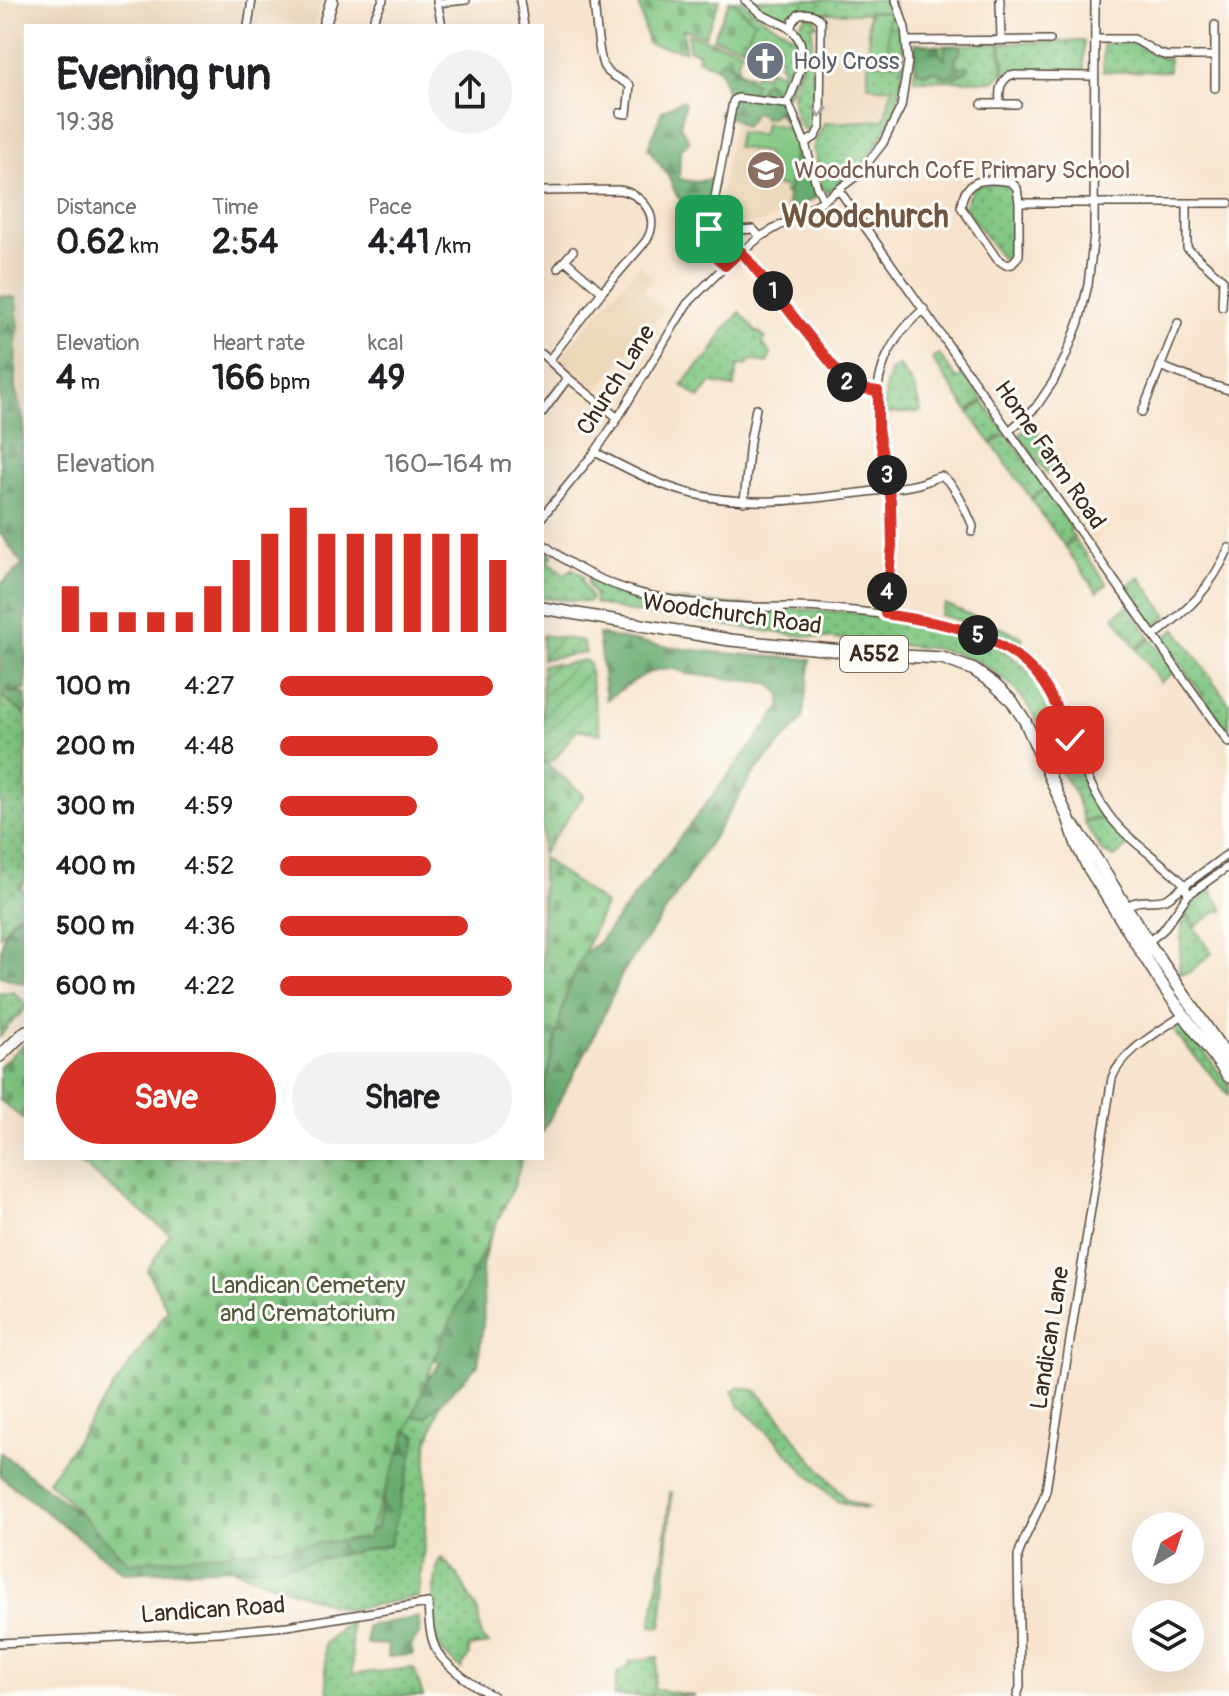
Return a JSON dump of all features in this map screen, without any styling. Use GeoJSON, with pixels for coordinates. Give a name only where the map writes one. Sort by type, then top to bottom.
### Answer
{"type":"FeatureCollection","features":[{"type":"Feature","properties":{"kind":"main road"},"geometry":{"type":"LineString","coordinates":[[325,24],[332,0]]}},
{"type":"Feature","properties":{"kind":"main road","name":"Woodchurch Road"},"geometry":{"type":"LineString","coordinates":[[544,609],[730,640],[942,658],[974,670],[994,684],[1019,711],[1088,867],[1183,1015],[1227,1075]]}},
{"type":"Feature","properties":{"kind":"main road","name":"Woodchurch Road"},"geometry":{"type":"LineString","coordinates":[[1069,820],[1229,1060]]}},
{"type":"Feature","properties":{"kind":"main road"},"geometry":{"type":"LineString","coordinates":[[1182,993],[1180,1001],[1227,1075]]}},
{"type":"Feature","properties":{"kind":"main road"},"geometry":{"type":"LineString","coordinates":[[0,1056],[24,1033]]}},
{"type":"Feature","properties":{"kind":"street"},"geometry":{"type":"LineString","coordinates":[[248,24],[252,0]]}},
{"type":"Feature","properties":{"kind":"street"},"geometry":{"type":"LineString","coordinates":[[375,24],[374,18],[383,0]]}},
{"type":"Feature","properties":{"kind":"street"},"geometry":{"type":"LineString","coordinates":[[442,24],[437,1],[466,0]]}},
{"type":"Feature","properties":{"kind":"street"},"geometry":{"type":"LineString","coordinates":[[520,0],[524,24]]}},
{"type":"Feature","properties":{"kind":"street"},"geometry":{"type":"LineString","coordinates":[[594,0],[604,67],[630,86],[624,116]]}},
{"type":"Feature","properties":{"kind":"street"},"geometry":{"type":"LineString","coordinates":[[745,0],[800,39],[803,55],[788,102],[824,200]]}},
{"type":"Feature","properties":{"kind":"street"},"geometry":{"type":"LineString","coordinates":[[896,0],[908,41],[1050,40]]}},
{"type":"Feature","properties":{"kind":"street"},"geometry":{"type":"LineString","coordinates":[[1000,0],[1001,40]]}},
{"type":"Feature","properties":{"kind":"street"},"geometry":{"type":"LineString","coordinates":[[1009,431],[1043,399],[1065,358],[1079,322],[1088,285],[1094,234],[1095,0]]}},
{"type":"Feature","properties":{"kind":"street"},"geometry":{"type":"LineString","coordinates":[[790,29],[799,14],[816,15],[821,21],[820,128],[815,137],[805,143]]}},
{"type":"Feature","properties":{"kind":"street"},"geometry":{"type":"LineString","coordinates":[[1215,25],[1215,88]]}},
{"type":"Feature","properties":{"kind":"street"},"geometry":{"type":"LineString","coordinates":[[1095,39],[1134,39],[1167,56],[1215,56]]}},
{"type":"Feature","properties":{"kind":"street","name":"Church Lane"},"geometry":{"type":"LineString","coordinates":[[544,515],[595,452],[687,304],[741,251],[839,190],[871,161],[901,107],[908,41]]}},
{"type":"Feature","properties":{"kind":"street"},"geometry":{"type":"LineString","coordinates":[[1000,103],[1000,86],[1010,75],[1093,76]]}},
{"type":"Feature","properties":{"kind":"street"},"geometry":{"type":"LineString","coordinates":[[714,237],[709,229],[733,102],[738,98],[788,102]]}},
{"type":"Feature","properties":{"kind":"street"},"geometry":{"type":"LineString","coordinates":[[982,104],[1017,104]]}},
{"type":"Feature","properties":{"kind":"street"},"geometry":{"type":"LineString","coordinates":[[978,181],[1007,181],[1014,184],[1019,203],[1019,255],[1012,264],[1006,265],[997,259],[960,203],[970,184],[978,181]]}},
{"type":"Feature","properties":{"kind":"street"},"geometry":{"type":"LineString","coordinates":[[544,191],[619,190],[636,195],[652,219],[652,232],[633,257],[545,357],[618,418]]}},
{"type":"Feature","properties":{"kind":"street","name":"Home Farm Road"},"geometry":{"type":"LineString","coordinates":[[839,190],[1229,743]]}},
{"type":"Feature","properties":{"kind":"street"},"geometry":{"type":"LineString","coordinates":[[1019,203],[1229,203]]}},
{"type":"Feature","properties":{"kind":"street"},"geometry":{"type":"LineString","coordinates":[[1187,203],[1187,248],[1223,280],[1222,307]]}},
{"type":"Feature","properties":{"kind":"street"},"geometry":{"type":"LineString","coordinates":[[725,266],[711,250],[714,237],[753,229],[760,237]]}},
{"type":"Feature","properties":{"kind":"street"},"geometry":{"type":"LineString","coordinates":[[558,268],[573,251]]}},
{"type":"Feature","properties":{"kind":"street"},"geometry":{"type":"LineString","coordinates":[[741,251],[846,382],[857,388],[878,391]]}},
{"type":"Feature","properties":{"kind":"street"},"geometry":{"type":"LineString","coordinates":[[565,260],[602,292]]}},
{"type":"Feature","properties":{"kind":"street"},"geometry":{"type":"LineString","coordinates":[[885,614],[892,546],[890,489],[878,429],[878,391],[890,348],[906,325],[924,309]]}},
{"type":"Feature","properties":{"kind":"street"},"geometry":{"type":"LineString","coordinates":[[1142,412],[1178,323]]}},
{"type":"Feature","properties":{"kind":"street"},"geometry":{"type":"LineString","coordinates":[[1160,366],[1229,390]]}},
{"type":"Feature","properties":{"kind":"street"},"geometry":{"type":"LineString","coordinates":[[544,410],[568,378]]}},
{"type":"Feature","properties":{"kind":"street"},"geometry":{"type":"LineString","coordinates":[[744,502],[756,408]]}},
{"type":"Feature","properties":{"kind":"street"},"geometry":{"type":"LineString","coordinates":[[595,452],[675,489],[744,502],[811,499],[890,489],[920,484],[937,476],[944,477],[969,517],[972,532]]}},
{"type":"Feature","properties":{"kind":"street"},"geometry":{"type":"LineString","coordinates":[[544,544],[587,574],[617,587],[651,596],[684,603],[885,614],[932,622],[992,640],[1040,680],[1105,810],[1122,830],[1185,885],[1188,895]]}},
{"type":"Feature","properties":{"kind":"street"},"geometry":{"type":"LineString","coordinates":[[1154,636],[1198,599],[1229,548]]}},
{"type":"Feature","properties":{"kind":"street"},"geometry":{"type":"LineString","coordinates":[[1148,962],[1124,920],[1122,912],[1125,906],[1141,900],[1163,901],[1229,853]]}},
{"type":"Feature","properties":{"kind":"street"},"geometry":{"type":"LineString","coordinates":[[1148,942],[1163,930],[1188,895],[1229,866]]}},
{"type":"Feature","properties":{"kind":"street"},"geometry":{"type":"LineString","coordinates":[[1163,901],[1175,913]]}},
{"type":"Feature","properties":{"kind":"street","name":"Landican Lane"},"geometry":{"type":"LineString","coordinates":[[1017,1696],[1020,1687],[1018,1556],[1046,1490],[1112,1078],[1117,1066],[1128,1055],[1183,1015]]}},
{"type":"Feature","properties":{"kind":"street","name":"Landican Road"},"geometry":{"type":"LineString","coordinates":[[0,1643],[274,1627],[428,1603],[430,1630],[438,1653],[466,1680],[493,1696]]}},
{"type":"Feature","properties":{"kind":"shaded area"},"geometry":{"type":"Polygon","coordinates":[[[0,0],[321,0],[315,24],[297,24],[260,14],[258,24],[24,24],[24,462],[21,460],[16,298],[0,296],[0,0]]]}},
{"type":"Feature","properties":{"kind":"shaded area"},"geometry":{"type":"Polygon","coordinates":[[[888,0],[896,64],[894,87],[884,120],[804,121],[808,11],[888,0]]]}},
{"type":"Feature","properties":{"kind":"shaded area","name":"Woodchurch CofE Primary School"},"geometry":{"type":"Polygon","coordinates":[[[737,104],[790,109],[814,195],[760,223],[714,227],[737,104]]]}},
{"type":"Feature","properties":{"kind":"shaded area"},"geometry":{"type":"Polygon","coordinates":[[[639,265],[654,278],[643,291],[665,310],[595,392],[557,360],[639,265]]]}},
{"type":"Feature","properties":{"kind":"green space"},"geometry":{"type":"Polygon","coordinates":[[[638,0],[720,0],[705,36],[683,29],[685,51],[648,44],[638,0]]]}},
{"type":"Feature","properties":{"kind":"green space"},"geometry":{"type":"Polygon","coordinates":[[[730,0],[754,21],[744,47],[713,38],[730,0]]]}},
{"type":"Feature","properties":{"kind":"green space"},"geometry":{"type":"Polygon","coordinates":[[[731,0],[742,0],[759,16],[798,40],[801,62],[788,95],[771,99],[751,96],[727,72],[721,72],[716,67],[721,60],[731,62],[735,69],[754,77],[756,73],[765,76],[768,69],[781,73],[783,66],[779,64],[782,57],[773,54],[774,51],[755,45],[753,51],[744,47],[754,21],[731,0]]]}},
{"type":"Feature","properties":{"kind":"green space"},"geometry":{"type":"Polygon","coordinates":[[[750,0],[892,0],[904,50],[896,104],[870,155],[844,182],[828,192],[821,185],[813,148],[824,123],[884,120],[893,86],[881,88],[868,85],[868,57],[876,63],[895,63],[890,57],[868,52],[888,50],[869,13],[868,35],[868,13],[826,13],[825,21],[820,14],[805,12],[786,21],[766,14],[750,0]]]}},
{"type":"Feature","properties":{"kind":"green space"},"geometry":{"type":"Polygon","coordinates":[[[869,12],[888,12],[888,51],[869,51],[869,12]]]}},
{"type":"Feature","properties":{"kind":"green space"},"geometry":{"type":"Polygon","coordinates":[[[807,16],[815,18],[817,25],[812,25],[812,80],[817,81],[818,108],[810,131],[803,129],[793,103],[805,55],[799,28],[807,16]]]}},
{"type":"Feature","properties":{"kind":"green space"},"geometry":{"type":"Polygon","coordinates":[[[688,34],[742,50],[738,61],[739,71],[731,62],[721,60],[716,67],[697,59],[699,53],[689,50],[688,34]]]}},
{"type":"Feature","properties":{"kind":"green space"},"geometry":{"type":"Polygon","coordinates":[[[1084,41],[1084,71],[1005,73],[1001,43],[1084,41]]]}},
{"type":"Feature","properties":{"kind":"green space"},"geometry":{"type":"Polygon","coordinates":[[[915,43],[938,46],[999,43],[1003,73],[994,81],[914,80],[915,43]]]}},
{"type":"Feature","properties":{"kind":"green space"},"geometry":{"type":"Polygon","coordinates":[[[915,43],[938,46],[940,55],[945,59],[946,46],[961,45],[954,62],[962,68],[966,65],[969,67],[956,77],[944,76],[936,71],[925,73],[915,70],[915,43]]]}},
{"type":"Feature","properties":{"kind":"green space"},"geometry":{"type":"Polygon","coordinates":[[[1135,43],[1156,56],[1169,59],[1169,71],[1103,72],[1103,44],[1135,43]]]}},
{"type":"Feature","properties":{"kind":"green space"},"geometry":{"type":"Polygon","coordinates":[[[721,60],[755,83],[752,93],[756,97],[762,84],[767,81],[773,90],[785,93],[779,103],[790,112],[797,126],[787,125],[777,112],[770,118],[753,113],[744,127],[732,118],[722,117],[719,113],[729,103],[721,72],[716,67],[721,60]]]}},
{"type":"Feature","properties":{"kind":"green space"},"geometry":{"type":"Polygon","coordinates":[[[681,101],[685,103],[680,126],[690,141],[680,151],[679,179],[696,182],[711,179],[716,182],[705,251],[700,255],[694,253],[693,244],[699,239],[701,224],[677,196],[668,176],[648,148],[662,111],[681,101]]]}},
{"type":"Feature","properties":{"kind":"green space"},"geometry":{"type":"Polygon","coordinates":[[[765,123],[791,128],[796,141],[788,194],[784,194],[785,187],[754,182],[756,169],[765,170],[767,153],[736,147],[739,132],[762,135],[765,123]]]}},
{"type":"Feature","properties":{"kind":"green space"},"geometry":{"type":"Polygon","coordinates":[[[796,145],[800,146],[817,197],[790,211],[787,209],[788,194],[796,145]]]}},
{"type":"Feature","properties":{"kind":"green space"},"geometry":{"type":"Polygon","coordinates":[[[1005,184],[1016,195],[1016,251],[1011,258],[1002,259],[965,204],[972,190],[980,185],[1005,184]]]}},
{"type":"Feature","properties":{"kind":"green space"},"geometry":{"type":"Polygon","coordinates":[[[0,296],[16,298],[15,388],[24,423],[24,689],[10,691],[24,694],[24,714],[5,700],[0,691],[0,585],[23,565],[0,533],[0,296]]]}},
{"type":"Feature","properties":{"kind":"green space"},"geometry":{"type":"Polygon","coordinates":[[[740,312],[766,339],[762,342],[771,355],[767,363],[749,360],[747,366],[738,365],[734,387],[711,383],[699,398],[682,385],[704,359],[707,360],[724,330],[740,312]]]}},
{"type":"Feature","properties":{"kind":"green space"},"geometry":{"type":"Polygon","coordinates":[[[939,354],[957,379],[964,374],[983,400],[968,411],[932,359],[939,354]]]}},
{"type":"Feature","properties":{"kind":"green space"},"geometry":{"type":"Polygon","coordinates":[[[899,366],[914,387],[921,412],[884,414],[890,371],[899,366]]]}},
{"type":"Feature","properties":{"kind":"green space"},"geometry":{"type":"Polygon","coordinates":[[[984,402],[1005,432],[991,443],[969,413],[984,402]]]}},
{"type":"Feature","properties":{"kind":"green space"},"geometry":{"type":"Polygon","coordinates":[[[1032,424],[1063,467],[1052,474],[1047,474],[1021,438],[1020,434],[1032,424]]]}},
{"type":"Feature","properties":{"kind":"green space"},"geometry":{"type":"Polygon","coordinates":[[[1007,434],[1045,488],[1031,498],[992,444],[1007,434]]]}},
{"type":"Feature","properties":{"kind":"green space"},"geometry":{"type":"Polygon","coordinates":[[[1046,489],[1069,523],[1069,531],[1074,537],[1064,545],[1031,500],[1046,489]]]}},
{"type":"Feature","properties":{"kind":"green space"},"geometry":{"type":"Polygon","coordinates":[[[1075,540],[1107,584],[1097,592],[1065,547],[1075,540]]]}},
{"type":"Feature","properties":{"kind":"green space"},"geometry":{"type":"Polygon","coordinates":[[[549,551],[553,555],[548,561],[566,575],[572,568],[583,576],[591,598],[589,602],[544,598],[544,561],[549,551]]]}},
{"type":"Feature","properties":{"kind":"green space"},"geometry":{"type":"Polygon","coordinates":[[[1140,577],[1167,616],[1154,627],[1128,585],[1140,577]]]}},
{"type":"Feature","properties":{"kind":"green space"},"geometry":{"type":"Polygon","coordinates":[[[588,578],[626,593],[664,602],[671,618],[594,603],[595,596],[588,578]]]}},
{"type":"Feature","properties":{"kind":"green space"},"geometry":{"type":"Polygon","coordinates":[[[666,600],[886,616],[916,620],[973,636],[998,648],[1029,672],[1048,700],[1067,741],[1055,763],[1036,719],[1019,694],[998,674],[958,654],[705,622],[673,616],[666,600]]]}},
{"type":"Feature","properties":{"kind":"green space"},"geometry":{"type":"Polygon","coordinates":[[[945,604],[1020,636],[1023,638],[1018,649],[981,628],[940,615],[945,604]]]}},
{"type":"Feature","properties":{"kind":"green space"},"geometry":{"type":"Polygon","coordinates":[[[1126,607],[1130,608],[1150,637],[1136,648],[1114,616],[1126,607]]]}},
{"type":"Feature","properties":{"kind":"green space"},"geometry":{"type":"Polygon","coordinates":[[[1176,629],[1229,703],[1229,733],[1163,639],[1176,629]]]}},
{"type":"Feature","properties":{"kind":"green space"},"geometry":{"type":"Polygon","coordinates":[[[598,634],[677,648],[811,659],[802,720],[753,774],[678,893],[622,974],[592,1040],[544,1129],[544,1088],[566,994],[583,954],[599,942],[780,708],[781,694],[768,683],[686,674],[665,668],[644,675],[606,700],[598,634]]]}},
{"type":"Feature","properties":{"kind":"green space"},"geometry":{"type":"Polygon","coordinates":[[[544,635],[582,641],[586,653],[544,659],[544,635]]]}},
{"type":"Feature","properties":{"kind":"green space"},"geometry":{"type":"Polygon","coordinates":[[[1151,639],[1175,672],[1160,682],[1137,650],[1151,639]]]}},
{"type":"Feature","properties":{"kind":"green space"},"geometry":{"type":"Polygon","coordinates":[[[583,660],[589,663],[601,734],[577,729],[555,759],[546,763],[544,665],[583,660]]]}},
{"type":"Feature","properties":{"kind":"green space"},"geometry":{"type":"Polygon","coordinates":[[[1,690],[24,694],[24,883],[20,888],[24,891],[24,912],[15,916],[0,936],[1,690]]]}},
{"type":"Feature","properties":{"kind":"green space"},"geometry":{"type":"Polygon","coordinates":[[[1068,744],[1089,793],[1106,818],[1084,820],[1075,794],[1056,764],[1068,744]]]}},
{"type":"Feature","properties":{"kind":"green space"},"geometry":{"type":"Polygon","coordinates":[[[544,762],[584,795],[544,851],[544,762]]]}},
{"type":"Feature","properties":{"kind":"green space"},"geometry":{"type":"Polygon","coordinates":[[[1107,819],[1132,843],[1114,857],[1103,853],[1084,822],[1107,819]]]}},
{"type":"Feature","properties":{"kind":"green space"},"geometry":{"type":"Polygon","coordinates":[[[544,859],[605,904],[566,994],[544,1088],[544,859]]]}},
{"type":"Feature","properties":{"kind":"green space"},"geometry":{"type":"Polygon","coordinates":[[[1210,889],[1224,910],[1219,910],[1196,926],[1185,911],[1187,906],[1210,889]]]}},
{"type":"Feature","properties":{"kind":"green space"},"geometry":{"type":"Polygon","coordinates":[[[24,912],[24,983],[0,976],[3,938],[17,916],[24,912]]]}},
{"type":"Feature","properties":{"kind":"green space"},"geometry":{"type":"Polygon","coordinates":[[[1183,912],[1212,953],[1188,973],[1179,974],[1183,912]]]}},
{"type":"Feature","properties":{"kind":"green space"},"geometry":{"type":"Polygon","coordinates":[[[0,992],[13,992],[24,1002],[24,1010],[0,1037],[0,992]]]}},
{"type":"Feature","properties":{"kind":"green space"},"geometry":{"type":"Polygon","coordinates":[[[1180,1022],[1229,1085],[1229,1095],[1177,1036],[1173,1027],[1180,1022]]]}},
{"type":"Feature","properties":{"kind":"green space"},"geometry":{"type":"Polygon","coordinates":[[[24,1044],[24,1119],[0,1100],[0,1066],[24,1044]]]}},
{"type":"Feature","properties":{"kind":"green space","name":"Landican Cemetery and Crematorium"},"geometry":{"type":"Polygon","coordinates":[[[77,1160],[521,1160],[514,1186],[442,1339],[367,1538],[129,1563],[48,1481],[168,1310],[147,1271],[170,1234],[77,1160]]]}},
{"type":"Feature","properties":{"kind":"green space"},"geometry":{"type":"Polygon","coordinates":[[[497,1208],[482,1266],[484,1315],[478,1365],[426,1417],[401,1416],[440,1363],[412,1346],[497,1208]]]}},
{"type":"Feature","properties":{"kind":"green space"},"geometry":{"type":"Polygon","coordinates":[[[739,1387],[757,1391],[847,1500],[868,1508],[837,1501],[806,1473],[739,1406],[732,1391],[739,1387]]]}},
{"type":"Feature","properties":{"kind":"green space"},"geometry":{"type":"Polygon","coordinates":[[[442,1400],[427,1445],[425,1535],[419,1597],[346,1610],[237,1571],[215,1554],[367,1538],[412,1416],[426,1417],[442,1400]]]}},
{"type":"Feature","properties":{"kind":"green space"},"geometry":{"type":"Polygon","coordinates":[[[401,1426],[417,1436],[390,1545],[283,1566],[124,1573],[0,1476],[0,1452],[132,1555],[376,1529],[401,1426]]]}},
{"type":"Feature","properties":{"kind":"green space"},"geometry":{"type":"Polygon","coordinates":[[[670,1492],[661,1627],[651,1626],[663,1558],[670,1492]]]}},
{"type":"Feature","properties":{"kind":"green space"},"geometry":{"type":"Polygon","coordinates":[[[442,1558],[457,1574],[478,1612],[481,1637],[489,1644],[468,1647],[469,1655],[461,1669],[442,1651],[433,1631],[433,1596],[438,1562],[442,1558]]]}},
{"type":"Feature","properties":{"kind":"green space"},"geometry":{"type":"Polygon","coordinates":[[[419,1617],[420,1633],[411,1645],[413,1655],[387,1657],[388,1645],[366,1644],[367,1626],[419,1617]]]}},
{"type":"Feature","properties":{"kind":"green space"},"geometry":{"type":"Polygon","coordinates":[[[350,1619],[353,1674],[414,1668],[423,1696],[328,1696],[324,1644],[350,1619]]]}},
{"type":"Feature","properties":{"kind":"green space"},"geometry":{"type":"Polygon","coordinates":[[[658,1657],[654,1689],[695,1696],[614,1696],[617,1673],[630,1665],[629,1661],[658,1657]]]}},
{"type":"Feature","properties":{"kind":"place","name":"Holy Cross"},"geometry":{"type":"Point","coordinates":[765,61]}},
{"type":"Feature","properties":{"kind":"place","name":"Woodchurch CofE Primary School"},"geometry":{"type":"Point","coordinates":[766,170]}},
{"type":"Feature","properties":{"kind":"district","name":"Woodchurch"},"geometry":{"type":"Point","coordinates":[865,217]}},
{"type":"Feature","properties":{"kind":"route"},"geometry":{"type":"LineString","coordinates":[[709,229],[714,237],[711,243],[714,255],[725,266],[741,251],[846,382],[864,390],[878,391],[878,429],[891,501],[892,546],[885,614],[932,622],[992,640],[1040,680],[1070,740]]}}]}
